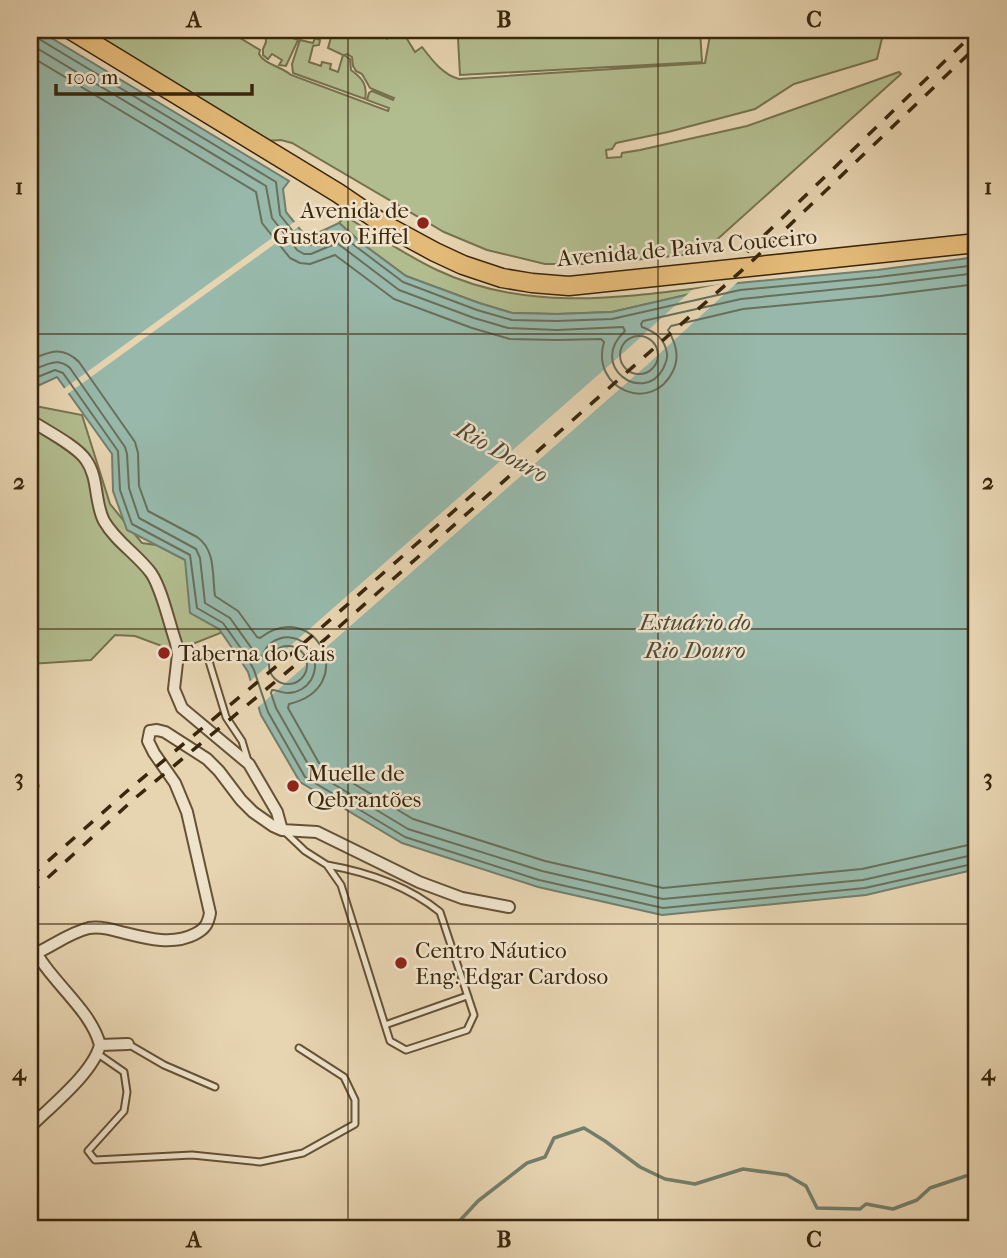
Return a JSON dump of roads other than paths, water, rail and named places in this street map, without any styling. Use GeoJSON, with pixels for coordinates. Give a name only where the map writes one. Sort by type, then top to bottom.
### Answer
{"type":"FeatureCollection","features":[{"type":"Feature","properties":{"kind":"main road","name":"Avenida de Paiva Couceiro"},"geometry":{"type":"LineString","coordinates":[[71,30],[338,193],[385,225],[463,265],[502,278],[569,286],[975,242]]}},
{"type":"Feature","properties":{"kind":"street"},"geometry":{"type":"LineString","coordinates":[[30,420],[78,451],[86,460],[106,524],[154,579],[176,643],[178,654],[174,689],[182,708],[249,764],[277,813],[282,830]]}},
{"type":"Feature","properties":{"kind":"street"},"geometry":{"type":"LineString","coordinates":[[33,955],[89,928],[169,940],[191,936],[201,931],[208,923],[210,914],[187,812],[175,783],[148,741],[150,731],[157,730],[165,732],[207,760],[253,813],[282,830],[317,832],[419,882],[462,898],[509,907]]}},
{"type":"Feature","properties":{"kind":"street"},"geometry":{"type":"LineString","coordinates":[[30,941],[33,955],[97,1031],[99,1049],[83,1075],[30,1127]]}},
{"type":"Feature","properties":{"kind":"street"},"geometry":{"type":"LineString","coordinates":[[99,1049],[128,1044]]}},
{"type":"Feature","properties":{"kind":"lane"},"geometry":{"type":"LineString","coordinates":[[208,658],[226,717],[242,741],[249,764]]}},
{"type":"Feature","properties":{"kind":"lane"},"geometry":{"type":"LineString","coordinates":[[30,768],[35,786],[30,802]]}},
{"type":"Feature","properties":{"kind":"lane"},"geometry":{"type":"LineString","coordinates":[[282,830],[304,851],[327,865],[359,871],[393,885],[440,912],[474,1015],[467,1030],[406,1050],[390,1041],[341,885],[327,865]]}},
{"type":"Feature","properties":{"kind":"lane"},"geometry":{"type":"LineString","coordinates":[[385,1024],[467,996]]}},
{"type":"Feature","properties":{"kind":"lane"},"geometry":{"type":"LineString","coordinates":[[128,1044],[164,1065],[215,1087]]}},
{"type":"Feature","properties":{"kind":"lane"},"geometry":{"type":"LineString","coordinates":[[99,1049],[124,1072],[127,1092],[124,1111],[88,1151],[95,1160],[192,1155],[260,1162],[303,1153],[355,1124],[355,1100],[344,1077],[299,1048]]}},
{"type":"Feature","properties":{"kind":"water","name":"Estuário do Rio Douro"},"geometry":{"type":"Polygon","coordinates":[[[30,30],[38,30],[289,181],[283,189],[286,212],[307,238],[339,223],[406,276],[512,313],[612,312],[738,283],[877,270],[977,257],[977,869],[866,895],[662,915],[538,887],[402,843],[300,782],[261,715],[248,672],[241,661],[219,629],[190,613],[185,560],[127,530],[113,491],[112,454],[57,377],[33,388],[30,386],[30,30]]]}},
{"type":"Feature","properties":{"kind":"waterway"},"geometry":{"type":"LineString","coordinates":[[977,1111],[972,1145],[977,1160]]}},
{"type":"Feature","properties":{"kind":"waterway"},"geometry":{"type":"LineString","coordinates":[[453,1228],[478,1201],[527,1163],[545,1157],[554,1138],[584,1128],[640,1167],[665,1179],[695,1184],[743,1169],[787,1175],[806,1186],[817,1208],[860,1209],[866,1204],[893,1209],[917,1200],[930,1188],[972,1174],[977,1162]]}},
{"type":"Feature","properties":{"kind":"railway"},"geometry":{"type":"LineString","coordinates":[[747,252],[977,30]]}},
{"type":"Feature","properties":{"kind":"railway"},"geometry":{"type":"LineString","coordinates":[[30,894],[134,799],[305,657],[748,265],[977,46]]}},
{"type":"Feature","properties":{"kind":"railway"},"geometry":{"type":"LineString","coordinates":[[30,877],[126,792],[297,649],[480,488]]}},
{"type":"Feature","properties":{"kind":"place","name":"Avenida de Gustavo Eiffel"},"geometry":{"type":"Point","coordinates":[423,223]}},
{"type":"Feature","properties":{"kind":"place","name":"Taberna do Cais"},"geometry":{"type":"Point","coordinates":[164,653]}},
{"type":"Feature","properties":{"kind":"place","name":"Muelle de Qebrantões"},"geometry":{"type":"Point","coordinates":[293,786]}},
{"type":"Feature","properties":{"kind":"place","name":"Centro Náutico Eng. Edgar Cardoso"},"geometry":{"type":"Point","coordinates":[401,963]}},
{"type":"Feature","properties":{"kind":"water label","name":"Rio Douro"},"geometry":{"type":"Point","coordinates":[502,452]}}]}
